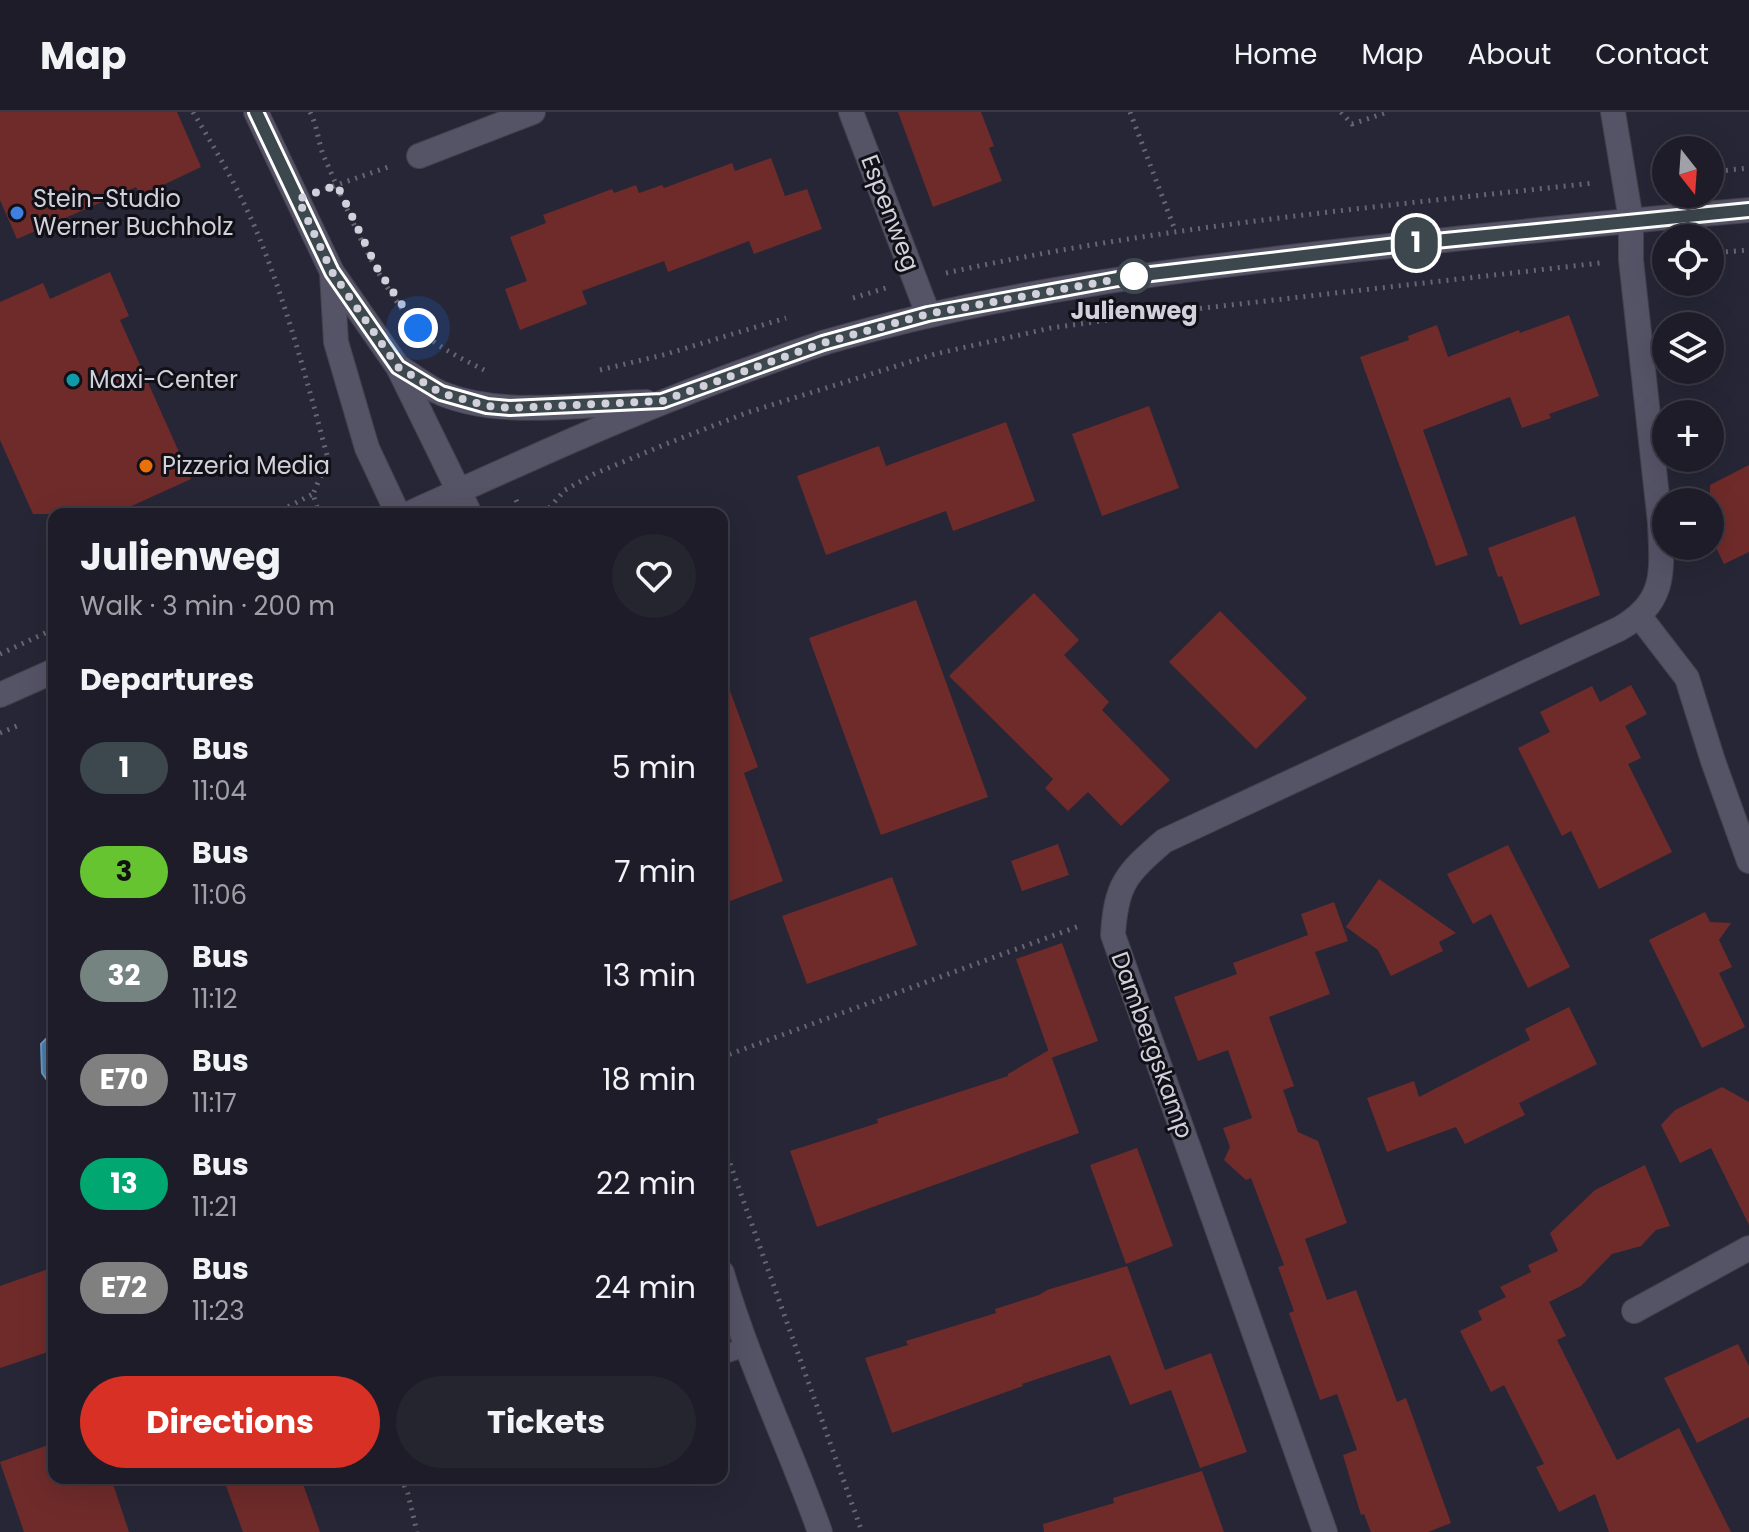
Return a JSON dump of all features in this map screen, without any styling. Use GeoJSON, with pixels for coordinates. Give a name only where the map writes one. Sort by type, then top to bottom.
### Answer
{"type":"FeatureCollection","features":[{"type":"Feature","properties":{"kind":"street"},"geometry":{"type":"LineString","coordinates":[[256,112],[332,272],[398,367],[468,508]]}},
{"type":"Feature","properties":{"kind":"street"},"geometry":{"type":"LineString","coordinates":[[419,156],[533,112]]}},
{"type":"Feature","properties":{"kind":"street","name":"Espenweg"},"geometry":{"type":"LineString","coordinates":[[851,112],[928,314]]}},
{"type":"Feature","properties":{"kind":"street"},"geometry":{"type":"LineString","coordinates":[[1613,112],[1631,220],[1631,260],[1660,523],[1661,567],[1654,598],[1640,617],[1687,678],[1749,861]]}},
{"type":"Feature","properties":{"kind":"street"},"geometry":{"type":"LineString","coordinates":[[421,508],[662,401],[823,343],[928,314],[1185,268],[1749,210]]}},
{"type":"Feature","properties":{"kind":"street"},"geometry":{"type":"LineString","coordinates":[[332,272],[336,342],[367,448],[395,508]]}},
{"type":"Feature","properties":{"kind":"street"},"geometry":{"type":"LineString","coordinates":[[398,367],[441,393],[487,406],[510,408],[662,401]]}},
{"type":"Feature","properties":{"kind":"street","name":"Dambergskamp"},"geometry":{"type":"LineString","coordinates":[[1325,1532],[1116,946],[1114,913],[1121,884],[1137,864],[1164,841],[1540,667],[1640,617]]}},
{"type":"Feature","properties":{"kind":"street"},"geometry":{"type":"LineString","coordinates":[[0,695],[48,674]]}},
{"type":"Feature","properties":{"kind":"street"},"geometry":{"type":"LineString","coordinates":[[1634,1311],[1749,1248]]}},
{"type":"Feature","properties":{"kind":"street"},"geometry":{"type":"LineString","coordinates":[[728,1292],[746,1347],[794,1460],[820,1532]]}},
{"type":"Feature","properties":{"kind":"lane"},"geometry":{"type":"LineString","coordinates":[[728,1353],[746,1347]]}},
{"type":"Feature","properties":{"kind":"path"},"geometry":{"type":"LineString","coordinates":[[193,112],[258,234],[291,322],[328,459],[313,494],[286,508]]}},
{"type":"Feature","properties":{"kind":"path"},"geometry":{"type":"LineString","coordinates":[[310,112],[316,122],[323,155],[378,270],[418,328],[439,345],[494,375]]}},
{"type":"Feature","properties":{"kind":"path"},"geometry":{"type":"LineString","coordinates":[[1130,112],[1175,230]]}},
{"type":"Feature","properties":{"kind":"path"},"geometry":{"type":"LineString","coordinates":[[1341,112],[1352,124],[1388,112]]}},
{"type":"Feature","properties":{"kind":"path"},"geometry":{"type":"LineString","coordinates":[[298,199],[419,156]]}},
{"type":"Feature","properties":{"kind":"path"},"geometry":{"type":"LineString","coordinates":[[1724,171],[1749,168]]}},
{"type":"Feature","properties":{"kind":"path"},"geometry":{"type":"LineString","coordinates":[[1724,252],[1749,250]]}},
{"type":"Feature","properties":{"kind":"path"},"geometry":{"type":"LineString","coordinates":[[549,508],[565,490],[594,474],[666,444],[749,412],[935,354],[1051,328],[1151,314],[1631,260]]}},
{"type":"Feature","properties":{"kind":"path"},"geometry":{"type":"LineString","coordinates":[[313,494],[317,508]]}},
{"type":"Feature","properties":{"kind":"path"},"geometry":{"type":"LineString","coordinates":[[0,654],[48,632]]}},
{"type":"Feature","properties":{"kind":"path"},"geometry":{"type":"LineString","coordinates":[[728,1055],[1114,913]]}},
{"type":"Feature","properties":{"kind":"path"},"geometry":{"type":"LineString","coordinates":[[728,1158],[862,1532]]}},
{"type":"Feature","properties":{"kind":"path"},"geometry":{"type":"LineString","coordinates":[[403,1484],[417,1532]]}},
{"type":"Feature","properties":{"kind":"water"},"geometry":{"type":"Polygon","coordinates":[[[48,1037],[48,1082],[42,1073],[41,1044],[48,1037]]]}},
{"type":"Feature","properties":{"kind":"building"},"geometry":{"type":"Polygon","coordinates":[[[0,112],[177,112],[201,167],[140,196],[136,187],[17,239],[0,200],[0,112]]]}},
{"type":"Feature","properties":{"kind":"building"},"geometry":{"type":"Polygon","coordinates":[[[898,112],[981,112],[994,146],[989,148],[1002,181],[933,207],[898,112]]]}},
{"type":"Feature","properties":{"kind":"building"},"geometry":{"type":"Polygon","coordinates":[[[771,158],[785,196],[807,189],[822,229],[754,254],[749,241],[668,272],[664,261],[582,291],[587,304],[520,330],[505,289],[527,281],[510,237],[546,223],[543,215],[612,189],[614,193],[636,185],[639,193],[662,185],[664,188],[732,163],[735,171],[771,158]]]}},
{"type":"Feature","properties":{"kind":"building","name":"Maxi-Center"},"geometry":{"type":"Polygon","coordinates":[[[110,272],[129,316],[120,320],[191,479],[127,508],[48,508],[48,514],[33,514],[0,440],[0,302],[43,283],[50,299],[110,272]]]}},
{"type":"Feature","properties":{"kind":"building"},"geometry":{"type":"Polygon","coordinates":[[[1569,315],[1599,396],[1549,414],[1551,418],[1522,428],[1510,397],[1423,430],[1468,555],[1436,566],[1360,357],[1409,340],[1408,336],[1437,325],[1448,357],[1569,315]]]}},
{"type":"Feature","properties":{"kind":"building"},"geometry":{"type":"Polygon","coordinates":[[[1149,406],[1179,488],[1102,516],[1072,434],[1149,406]]]}},
{"type":"Feature","properties":{"kind":"building"},"geometry":{"type":"Polygon","coordinates":[[[1006,422],[1035,501],[953,531],[946,511],[826,555],[797,476],[879,446],[886,466],[1006,422]]]}},
{"type":"Feature","properties":{"kind":"building"},"geometry":{"type":"Polygon","coordinates":[[[1749,465],[1749,552],[1724,564],[1724,488],[1710,488],[1710,485],[1749,465]]]}},
{"type":"Feature","properties":{"kind":"building"},"geometry":{"type":"Polygon","coordinates":[[[1575,516],[1600,595],[1520,625],[1488,548],[1575,516]]]}},
{"type":"Feature","properties":{"kind":"building"},"geometry":{"type":"Polygon","coordinates":[[[1034,593],[1079,640],[1064,655],[1109,702],[1102,710],[1170,780],[1121,826],[1088,792],[1068,811],[1045,788],[1053,779],[949,676],[1034,593]]]}},
{"type":"Feature","properties":{"kind":"building"},"geometry":{"type":"Polygon","coordinates":[[[916,600],[988,797],[881,835],[809,638],[916,600]]]}},
{"type":"Feature","properties":{"kind":"building"},"geometry":{"type":"Polygon","coordinates":[[[1220,611],[1307,698],[1256,749],[1169,662],[1220,611]]]}},
{"type":"Feature","properties":{"kind":"building"},"geometry":{"type":"Polygon","coordinates":[[[728,685],[758,767],[744,773],[783,881],[728,902],[728,685]]]}},
{"type":"Feature","properties":{"kind":"building"},"geometry":{"type":"Polygon","coordinates":[[[1631,685],[1647,714],[1625,726],[1641,758],[1628,764],[1672,852],[1599,889],[1571,831],[1562,836],[1518,748],[1550,732],[1540,712],[1592,686],[1600,702],[1631,685]]]}},
{"type":"Feature","properties":{"kind":"building"},"geometry":{"type":"Polygon","coordinates":[[[1058,844],[1069,875],[1022,891],[1011,861],[1058,844]]]}},
{"type":"Feature","properties":{"kind":"building"},"geometry":{"type":"Polygon","coordinates":[[[1508,845],[1570,967],[1528,988],[1491,914],[1473,924],[1447,874],[1508,845]]]}},
{"type":"Feature","properties":{"kind":"building"},"geometry":{"type":"Polygon","coordinates":[[[892,877],[917,945],[807,984],[782,916],[892,877]]]}},
{"type":"Feature","properties":{"kind":"building"},"geometry":{"type":"Polygon","coordinates":[[[1379,879],[1456,933],[1439,942],[1443,951],[1391,976],[1378,950],[1346,927],[1379,879]]]}},
{"type":"Feature","properties":{"kind":"building"},"geometry":{"type":"Polygon","coordinates":[[[1334,902],[1348,941],[1315,952],[1330,994],[1269,1017],[1294,1086],[1283,1090],[1298,1132],[1318,1141],[1347,1223],[1305,1239],[1327,1300],[1356,1290],[1397,1402],[1406,1398],[1451,1523],[1428,1532],[1371,1532],[1364,1514],[1361,1515],[1343,1455],[1357,1450],[1337,1394],[1320,1400],[1289,1313],[1294,1311],[1278,1267],[1284,1265],[1251,1178],[1246,1180],[1224,1160],[1230,1147],[1223,1128],[1252,1118],[1228,1050],[1198,1061],[1174,997],[1237,974],[1233,963],[1308,935],[1301,914],[1334,902]]]}},
{"type":"Feature","properties":{"kind":"building"},"geometry":{"type":"Polygon","coordinates":[[[1705,912],[1710,922],[1731,923],[1719,940],[1732,967],[1719,973],[1745,1027],[1702,1048],[1649,940],[1705,912]]]}},
{"type":"Feature","properties":{"kind":"building"},"geometry":{"type":"Polygon","coordinates":[[[1062,943],[1098,1041],[1051,1058],[1016,959],[1062,943]]]}},
{"type":"Feature","properties":{"kind":"building"},"geometry":{"type":"Polygon","coordinates":[[[1569,1007],[1597,1064],[1519,1103],[1525,1115],[1465,1144],[1456,1127],[1387,1152],[1367,1098],[1414,1081],[1419,1097],[1530,1040],[1525,1029],[1569,1007]]]}},
{"type":"Feature","properties":{"kind":"building"},"geometry":{"type":"Polygon","coordinates":[[[1049,1050],[1079,1133],[817,1227],[790,1151],[1008,1076],[1049,1050]]]}},
{"type":"Feature","properties":{"kind":"building"},"geometry":{"type":"Polygon","coordinates":[[[1722,1087],[1749,1102],[1749,1225],[1711,1148],[1680,1163],[1661,1125],[1675,1110],[1722,1087]]]}},
{"type":"Feature","properties":{"kind":"building"},"geometry":{"type":"Polygon","coordinates":[[[1137,1148],[1173,1246],[1126,1264],[1090,1165],[1137,1148]]]}},
{"type":"Feature","properties":{"kind":"building"},"geometry":{"type":"Polygon","coordinates":[[[1645,1165],[1670,1226],[1656,1230],[1641,1246],[1612,1254],[1581,1286],[1549,1302],[1566,1336],[1557,1340],[1617,1460],[1679,1428],[1731,1532],[1609,1532],[1595,1494],[1559,1512],[1536,1467],[1544,1464],[1504,1385],[1491,1392],[1460,1331],[1482,1320],[1478,1311],[1506,1297],[1500,1287],[1531,1272],[1528,1265],[1558,1251],[1550,1233],[1595,1190],[1645,1165]]]}},
{"type":"Feature","properties":{"kind":"building"},"geometry":{"type":"Polygon","coordinates":[[[1127,1266],[1165,1370],[1211,1353],[1247,1452],[1200,1468],[1171,1390],[1130,1405],[1110,1355],[892,1433],[865,1358],[908,1345],[906,1341],[996,1313],[995,1309],[1047,1290],[1127,1266]]]}},
{"type":"Feature","properties":{"kind":"building"},"geometry":{"type":"Polygon","coordinates":[[[48,1269],[48,1352],[0,1368],[0,1286],[48,1269]]]}},
{"type":"Feature","properties":{"kind":"building"},"geometry":{"type":"Polygon","coordinates":[[[1738,1344],[1749,1366],[1749,1417],[1697,1443],[1664,1378],[1738,1344]]]}},
{"type":"Feature","properties":{"kind":"building"},"geometry":{"type":"Polygon","coordinates":[[[48,1445],[48,1484],[113,1484],[129,1532],[24,1532],[0,1462],[48,1445]]]}},
{"type":"Feature","properties":{"kind":"building"},"geometry":{"type":"Polygon","coordinates":[[[1202,1471],[1224,1532],[1044,1532],[1043,1524],[1114,1503],[1113,1498],[1202,1471]]]}},
{"type":"Feature","properties":{"kind":"building"},"geometry":{"type":"Polygon","coordinates":[[[225,1484],[303,1484],[320,1532],[243,1532],[225,1484]]]}},
{"type":"Feature","properties":{"kind":"bus line","name":"1"},"geometry":{"type":"LineString","coordinates":[[256,112],[332,272],[398,367],[441,393],[487,406],[510,408],[662,401],[823,343],[928,314],[1134,276],[1405,244],[1749,210]]}},
{"type":"Feature","properties":{"kind":"place","name":"Stein-Studio Werner Buchholz"},"geometry":{"type":"Point","coordinates":[17,213]}},
{"type":"Feature","properties":{"kind":"place","name":"Julienweg"},"geometry":{"type":"Point","coordinates":[1134,276]}},
{"type":"Feature","properties":{"kind":"place","name":"Maxi-Center"},"geometry":{"type":"Point","coordinates":[73,380]}},
{"type":"Feature","properties":{"kind":"place","name":"Pizzeria Media"},"geometry":{"type":"Point","coordinates":[146,466]}},
{"type":"Feature","properties":{"kind":"route"},"geometry":{"type":"LineString","coordinates":[[418,328],[378,270],[337,185],[298,199],[332,272],[398,367],[441,393],[487,406],[510,408],[662,401],[823,343],[928,314],[1134,276]]}}]}
